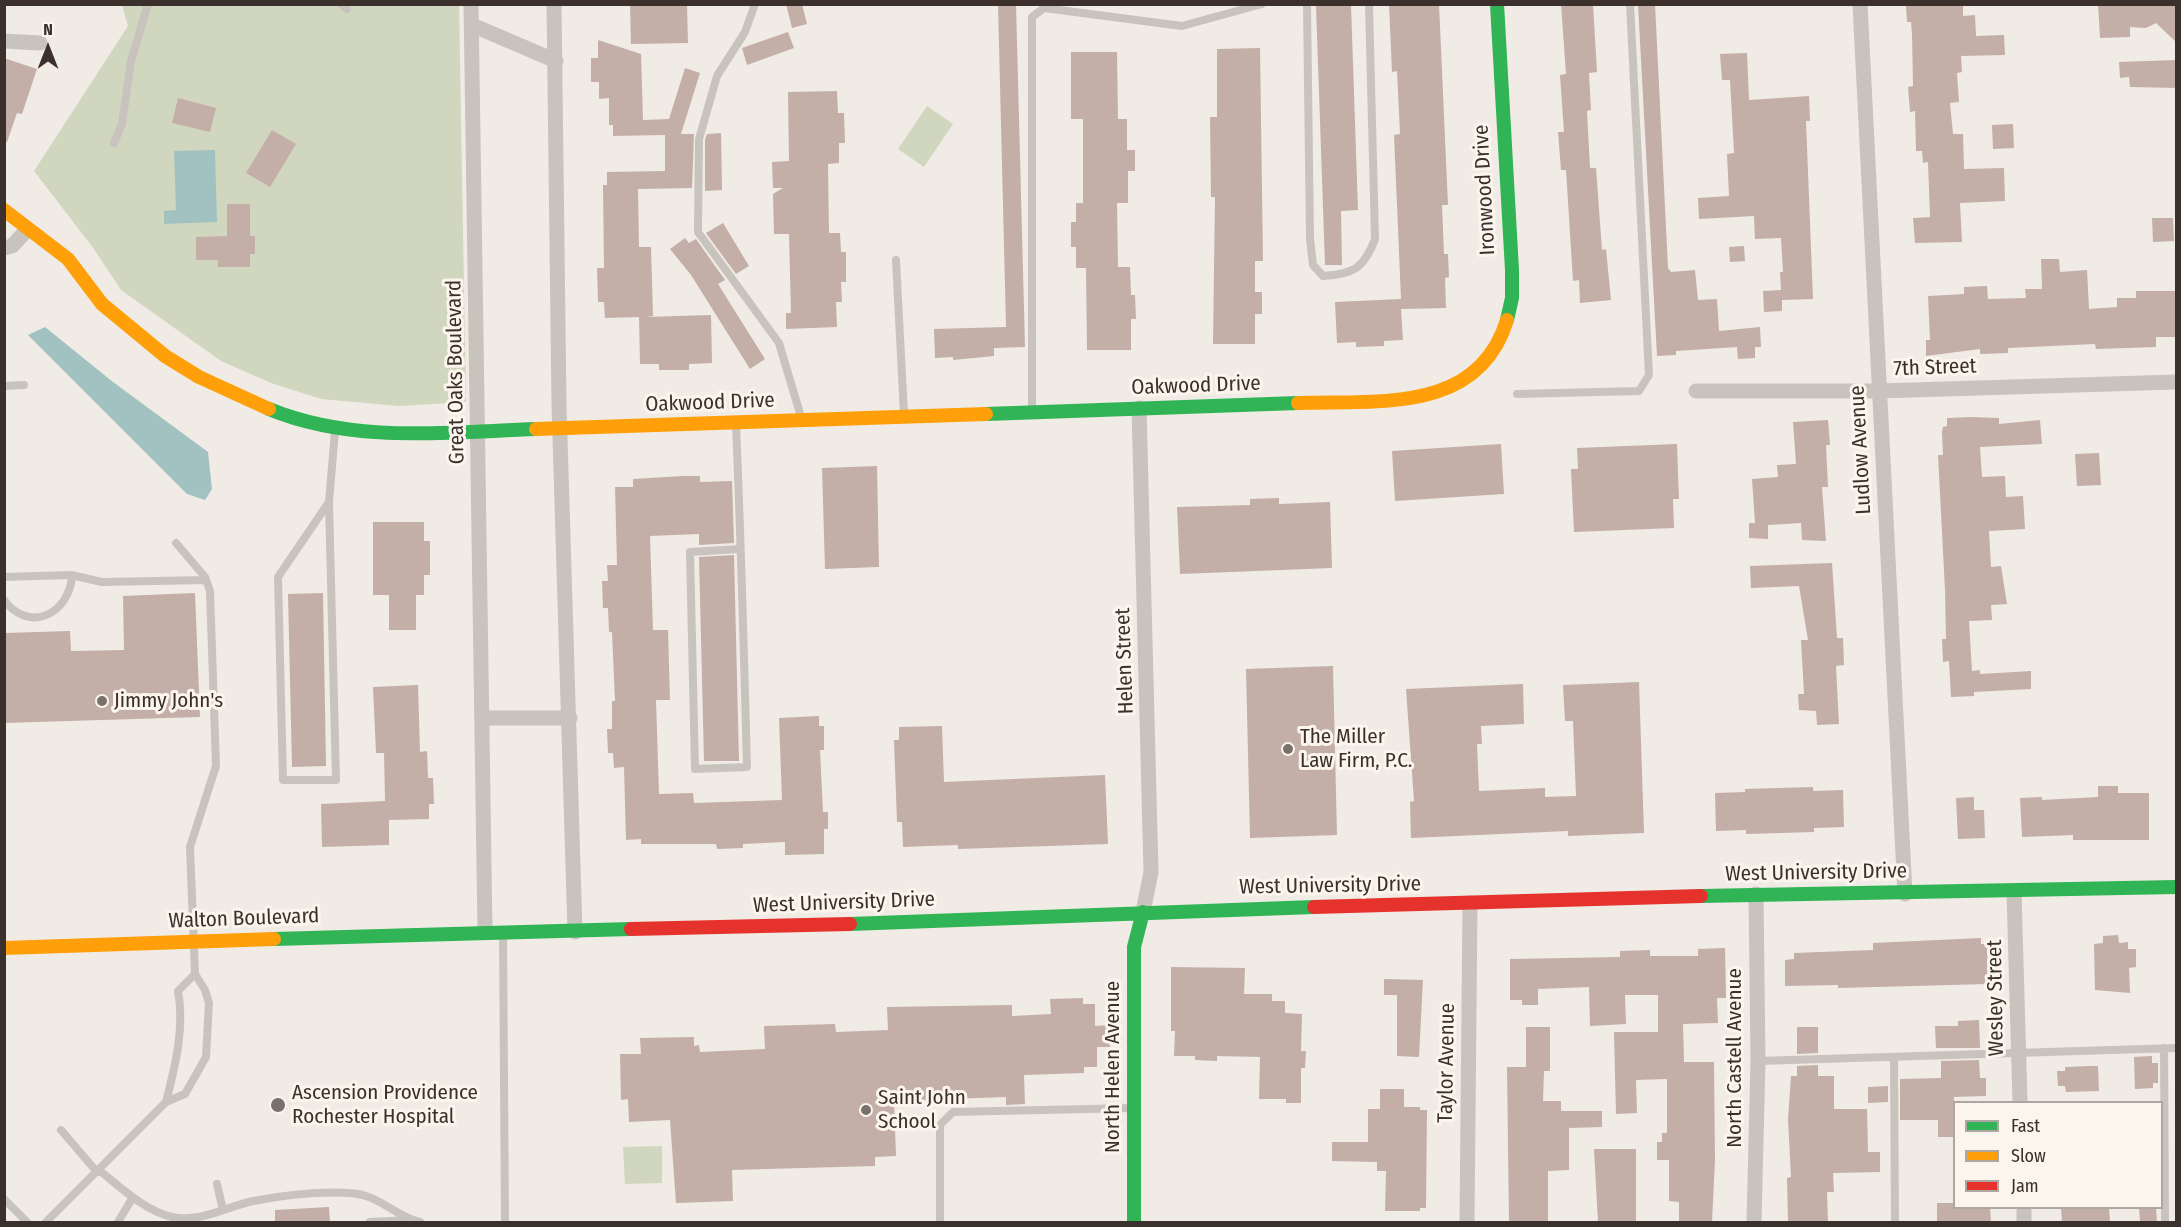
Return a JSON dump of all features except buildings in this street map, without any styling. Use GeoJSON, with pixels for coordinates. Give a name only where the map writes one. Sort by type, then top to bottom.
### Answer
{"type":"FeatureCollection","features":[{"type":"Feature","properties":{"kind":"street","name":"Great Oaks Boulevard"},"geometry":{"type":"LineString","coordinates":[[471,4],[485,933]]}},
{"type":"Feature","properties":{"kind":"street"},"geometry":{"type":"LineString","coordinates":[[554,4],[559,428],[575,932]]}},
{"type":"Feature","properties":{"kind":"street","name":"Ironwood Drive"},"geometry":{"type":"LineString","coordinates":[[1482,365],[1500,339],[1507,321],[1511,298],[1497,4]]}},
{"type":"Feature","properties":{"kind":"street","name":"Ludlow Avenue"},"geometry":{"type":"LineString","coordinates":[[1860,4],[1905,894]]}},
{"type":"Feature","properties":{"kind":"street"},"geometry":{"type":"LineString","coordinates":[[472,25],[556,61]]}},
{"type":"Feature","properties":{"kind":"street"},"geometry":{"type":"LineString","coordinates":[[4,41],[40,43]]}},
{"type":"Feature","properties":{"kind":"street","name":"Oakwood Drive"},"geometry":{"type":"LineString","coordinates":[[4,210],[77,268],[101,303],[110,311],[147,342],[196,376],[248,402],[335,429],[392,434],[1416,399],[1448,390],[1482,365]]}},
{"type":"Feature","properties":{"kind":"street"},"geometry":{"type":"LineString","coordinates":[[4,248],[12,246],[27,230]]}},
{"type":"Feature","properties":{"kind":"street","name":"7th Street"},"geometry":{"type":"LineString","coordinates":[[1696,391],[1879,391],[2176,382]]}},
{"type":"Feature","properties":{"kind":"street","name":"Helen Street"},"geometry":{"type":"LineString","coordinates":[[1139,408],[1151,872],[1143,912]]}},
{"type":"Feature","properties":{"kind":"street"},"geometry":{"type":"LineString","coordinates":[[482,718],[570,718]]}},
{"type":"Feature","properties":{"kind":"street","name":"West University Drive"},"geometry":{"type":"LineString","coordinates":[[485,933],[870,924],[1143,912],[1756,894],[1905,894],[2176,887]]}},
{"type":"Feature","properties":{"kind":"street","name":"Wesley Street"},"geometry":{"type":"LineString","coordinates":[[2014,892],[2020,1101]]}},
{"type":"Feature","properties":{"kind":"street","name":"North Castell Avenue"},"geometry":{"type":"LineString","coordinates":[[1754,1222],[1758,1061],[1756,894]]}},
{"type":"Feature","properties":{"kind":"street","name":"Taylor Avenue"},"geometry":{"type":"LineString","coordinates":[[1467,1222],[1470,903]]}},
{"type":"Feature","properties":{"kind":"street","name":"North Helen Avenue"},"geometry":{"type":"LineString","coordinates":[[1134,1222],[1134,947],[1143,912]]}},
{"type":"Feature","properties":{"kind":"street","name":"Walton Boulevard"},"geometry":{"type":"LineString","coordinates":[[4,948],[485,933]]}},
{"type":"Feature","properties":{"kind":"lane"},"geometry":{"type":"LineString","coordinates":[[114,143],[122,124],[131,61],[148,4]]}},
{"type":"Feature","properties":{"kind":"lane"},"geometry":{"type":"LineString","coordinates":[[755,4],[745,32],[717,76],[699,139],[698,232],[779,343],[802,421]]}},
{"type":"Feature","properties":{"kind":"lane"},"geometry":{"type":"LineString","coordinates":[[1032,413],[1032,17],[1044,8],[1182,26],[1262,4]]}},
{"type":"Feature","properties":{"kind":"lane"},"geometry":{"type":"LineString","coordinates":[[1307,4],[1310,239],[1313,265],[1323,276],[1356,270],[1367,260],[1375,239],[1369,4]]}},
{"type":"Feature","properties":{"kind":"lane"},"geometry":{"type":"LineString","coordinates":[[1517,394],[1640,391],[1649,375],[1630,4]]}},
{"type":"Feature","properties":{"kind":"lane"},"geometry":{"type":"LineString","coordinates":[[896,260],[904,417]]}},
{"type":"Feature","properties":{"kind":"lane"},"geometry":{"type":"LineString","coordinates":[[4,386],[24,385]]}},
{"type":"Feature","properties":{"kind":"lane"},"geometry":{"type":"LineString","coordinates":[[736,423],[747,768],[695,769],[690,552],[740,549]]}},
{"type":"Feature","properties":{"kind":"lane"},"geometry":{"type":"LineString","coordinates":[[329,502],[278,577],[283,780],[336,780],[329,502],[335,429]]}},
{"type":"Feature","properties":{"kind":"lane"},"geometry":{"type":"LineString","coordinates":[[46,1222],[166,1102],[185,1094],[206,1057],[208,1003],[205,990],[195,974],[190,847],[216,766],[210,591],[206,580],[176,543]]}},
{"type":"Feature","properties":{"kind":"lane"},"geometry":{"type":"LineString","coordinates":[[4,577],[72,575],[102,582],[206,580]]}},
{"type":"Feature","properties":{"kind":"lane"},"geometry":{"type":"LineString","coordinates":[[4,600],[20,614],[31,617],[53,613],[69,596],[72,575]]}},
{"type":"Feature","properties":{"kind":"lane"},"geometry":{"type":"LineString","coordinates":[[503,934],[505,1222]]}},
{"type":"Feature","properties":{"kind":"lane"},"geometry":{"type":"LineString","coordinates":[[166,1102],[179,1036],[181,1004],[178,991],[195,974]]}},
{"type":"Feature","properties":{"kind":"lane"},"geometry":{"type":"LineString","coordinates":[[2164,1048],[2165,1222]]}},
{"type":"Feature","properties":{"kind":"lane"},"geometry":{"type":"LineString","coordinates":[[1758,1061],[2176,1048]]}},
{"type":"Feature","properties":{"kind":"lane"},"geometry":{"type":"LineString","coordinates":[[1894,1057],[1894,1222]]}},
{"type":"Feature","properties":{"kind":"lane"},"geometry":{"type":"LineString","coordinates":[[940,1222],[940,1125],[953,1112],[1134,1108]]}},
{"type":"Feature","properties":{"kind":"lane"},"geometry":{"type":"LineString","coordinates":[[61,1130],[98,1171],[133,1197],[160,1213],[197,1221],[223,1210],[301,1193],[351,1193],[386,1203],[410,1220]]}},
{"type":"Feature","properties":{"kind":"lane"},"geometry":{"type":"LineString","coordinates":[[217,1184],[223,1210]]}},
{"type":"Feature","properties":{"kind":"lane"},"geometry":{"type":"LineString","coordinates":[[118,1222],[133,1197]]}},
{"type":"Feature","properties":{"kind":"lane"},"geometry":{"type":"LineString","coordinates":[[4,1199],[27,1222]]}},
{"type":"Feature","properties":{"kind":"lane"},"geometry":{"type":"LineString","coordinates":[[370,1222],[410,1220],[420,1222]]}},
{"type":"Feature","properties":{"kind":"green space"},"geometry":{"type":"Polygon","coordinates":[[[122,5],[459,5],[466,402],[399,406],[321,399],[271,383],[221,361],[121,290],[94,249],[34,171],[128,26],[122,5]]]}},
{"type":"Feature","properties":{"kind":"green space"},"geometry":{"type":"Polygon","coordinates":[[[927,106],[953,124],[924,167],[898,149],[927,106]]]}},
{"type":"Feature","properties":{"kind":"green space"},"geometry":{"type":"Polygon","coordinates":[[[662,1146],[662,1183],[625,1184],[623,1147],[662,1146]]]}},
{"type":"Feature","properties":{"kind":"water"},"geometry":{"type":"Polygon","coordinates":[[[215,150],[217,222],[164,224],[164,211],[176,210],[174,151],[215,150]]]}},
{"type":"Feature","properties":{"kind":"water"},"geometry":{"type":"Polygon","coordinates":[[[45,327],[113,382],[208,452],[212,489],[205,500],[187,494],[28,335],[45,327]]]}},
{"type":"Feature","properties":{"kind":"traffic: fast"},"geometry":{"type":"LineString","coordinates":[[1497,4],[1512,270],[1512,298],[1507,320]]}},
{"type":"Feature","properties":{"kind":"traffic: fast"},"geometry":{"type":"LineString","coordinates":[[986,414],[1298,403]]}},
{"type":"Feature","properties":{"kind":"traffic: fast"},"geometry":{"type":"LineString","coordinates":[[269,409],[301,420],[367,432],[435,433],[536,429]]}},
{"type":"Feature","properties":{"kind":"traffic: fast"},"geometry":{"type":"LineString","coordinates":[[1701,896],[2176,887]]}},
{"type":"Feature","properties":{"kind":"traffic: fast"},"geometry":{"type":"LineString","coordinates":[[850,924],[1314,907]]}},
{"type":"Feature","properties":{"kind":"traffic: fast"},"geometry":{"type":"LineString","coordinates":[[1134,1222],[1134,947],[1143,912]]}},
{"type":"Feature","properties":{"kind":"traffic: fast"},"geometry":{"type":"LineString","coordinates":[[274,939],[631,929]]}},
{"type":"Feature","properties":{"kind":"traffic: slow"},"geometry":{"type":"LineString","coordinates":[[4,210],[68,259],[102,304],[165,356],[199,377],[269,409]]}},
{"type":"Feature","properties":{"kind":"traffic: slow"},"geometry":{"type":"LineString","coordinates":[[1298,403],[1391,400],[1421,396],[1449,387],[1473,373],[1493,351],[1507,320]]}},
{"type":"Feature","properties":{"kind":"traffic: slow"},"geometry":{"type":"LineString","coordinates":[[536,429],[986,414]]}},
{"type":"Feature","properties":{"kind":"traffic: slow"},"geometry":{"type":"LineString","coordinates":[[4,948],[274,939]]}},
{"type":"Feature","properties":{"kind":"traffic: jam"},"geometry":{"type":"LineString","coordinates":[[1314,907],[1701,896]]}},
{"type":"Feature","properties":{"kind":"traffic: jam"},"geometry":{"type":"LineString","coordinates":[[631,929],[850,924]]}},
{"type":"Feature","properties":{"kind":"place","name":"Jimmy John's"},"geometry":{"type":"Point","coordinates":[102,701]}},
{"type":"Feature","properties":{"kind":"place","name":"The Miller Law Firm, P.C."},"geometry":{"type":"Point","coordinates":[1288,749]}},
{"type":"Feature","properties":{"kind":"place","name":"Ascension Providence Rochester Hospital"},"geometry":{"type":"Point","coordinates":[278,1105]}},
{"type":"Feature","properties":{"kind":"place","name":"Saint John School"},"geometry":{"type":"Point","coordinates":[866,1110]}}]}
